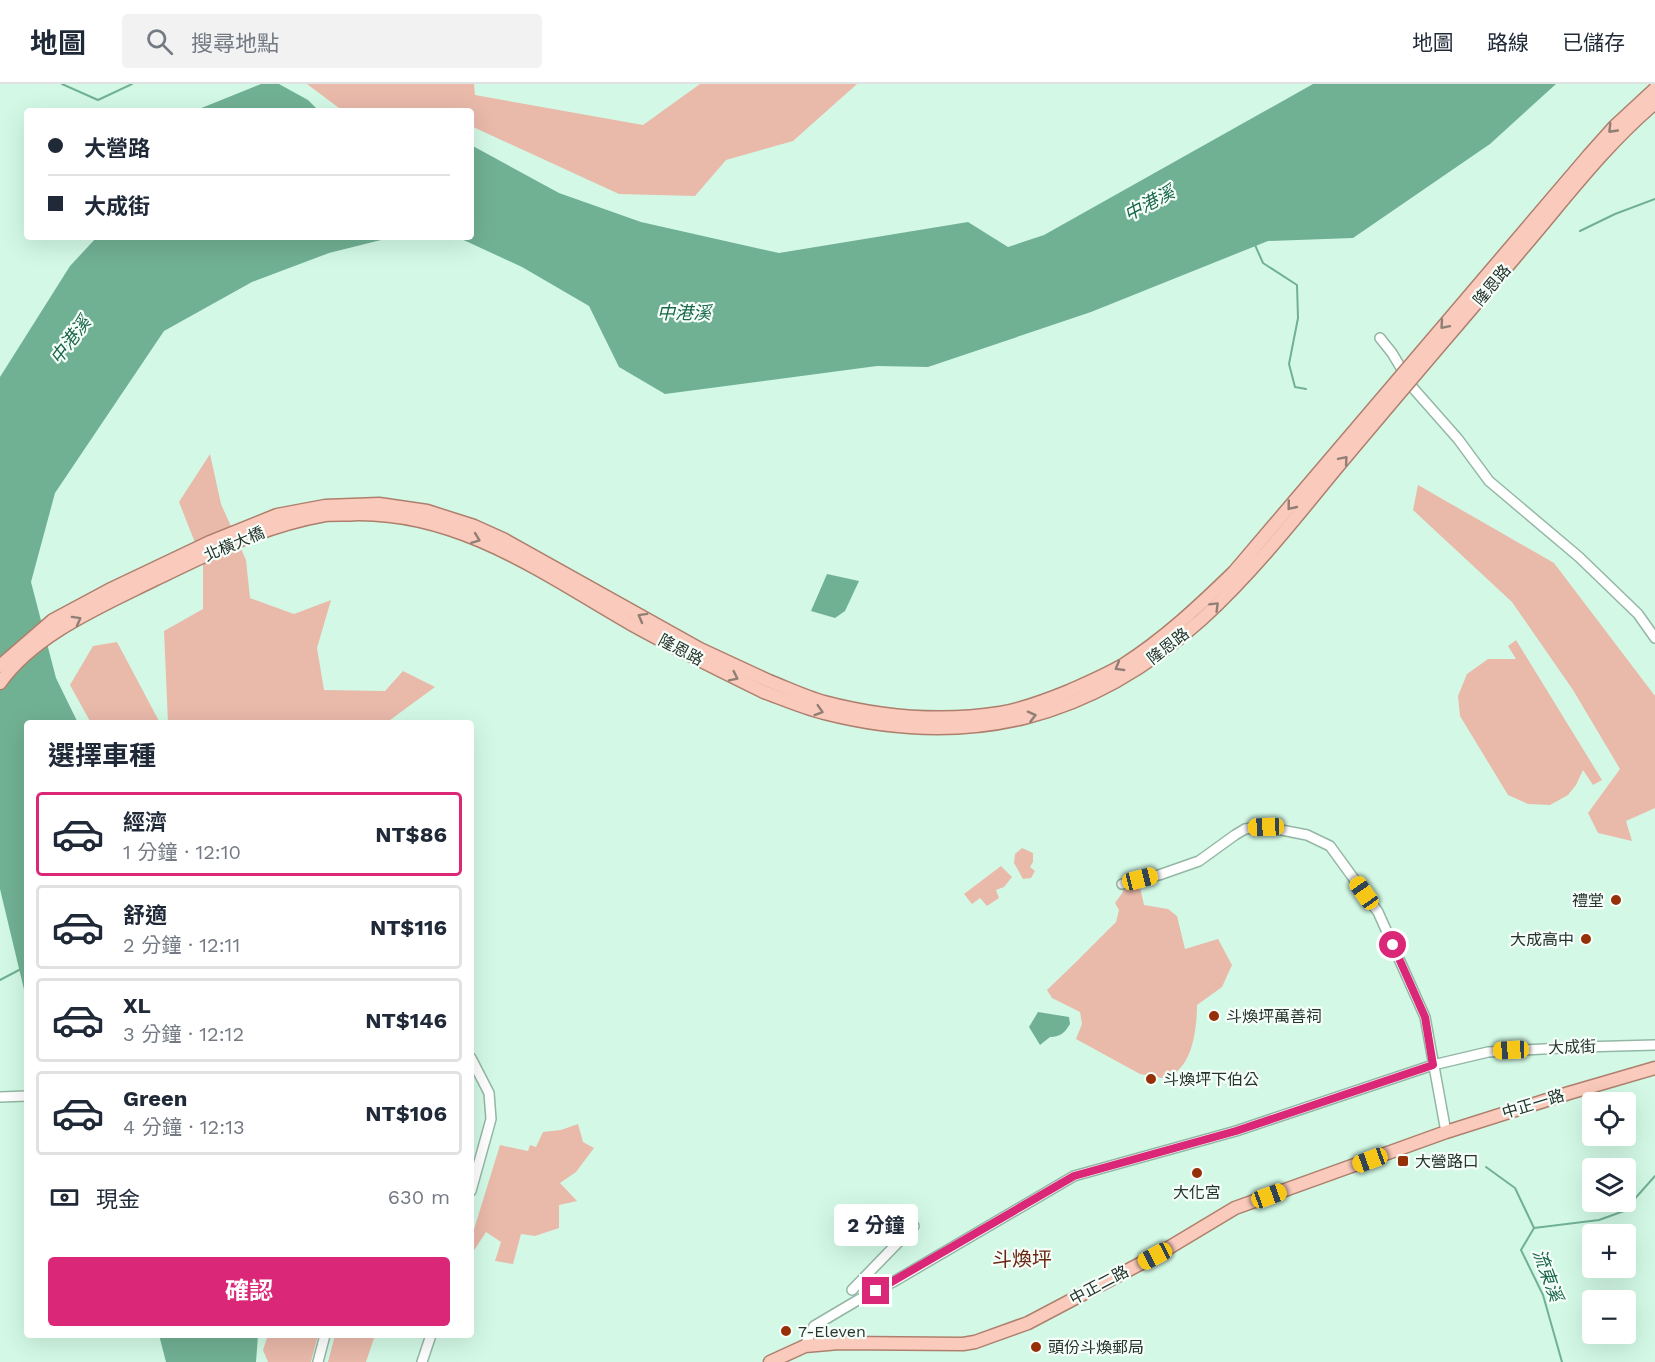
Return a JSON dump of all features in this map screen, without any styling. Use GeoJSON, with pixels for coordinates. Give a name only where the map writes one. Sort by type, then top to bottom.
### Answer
{"type":"FeatureCollection","features":[{"type":"Feature","properties":{"kind":"main road","name":"隆恩路"},"geometry":{"type":"LineString","coordinates":[[766,687],[880,713],[954,718],[1002,713],[1043,701],[1082,686],[1121,666],[1158,640],[1234,572],[1589,155],[1614,127],[1655,90]]}},
{"type":"Feature","properties":{"kind":"main road","name":"隆恩路"},"geometry":{"type":"LineString","coordinates":[[501,544],[700,649],[766,687],[821,713],[878,725],[956,728],[1004,723],[1047,712],[1087,697],[1127,676],[1165,650],[1202,619],[1241,579],[1285,531],[1602,155],[1655,103]]}},
{"type":"Feature","properties":{"kind":"main road","name":"北橫大橋"},"geometry":{"type":"LineString","coordinates":[[0,666],[53,620],[109,590],[210,542],[277,515],[325,506],[379,504],[427,511],[474,526],[501,544]]}},
{"type":"Feature","properties":{"kind":"main road","name":"北橫大橋"},"geometry":{"type":"LineString","coordinates":[[0,683],[9,670],[52,634],[214,550],[282,524],[328,515],[382,514],[425,521],[501,544]]}},
{"type":"Feature","properties":{"kind":"main road","name":"中正一路"},"geometry":{"type":"LineString","coordinates":[[1446,1132],[1655,1068]]}},
{"type":"Feature","properties":{"kind":"main road","name":"中正二路"},"geometry":{"type":"LineString","coordinates":[[770,1362],[805,1346],[839,1343],[963,1344],[975,1342],[1028,1323],[1155,1256],[1235,1208],[1446,1132]]}},
{"type":"Feature","properties":{"kind":"street"},"geometry":{"type":"LineString","coordinates":[[1380,338],[1413,388],[1458,439],[1489,481],[1579,557],[1638,614],[1655,638]]}},
{"type":"Feature","properties":{"kind":"street"},"geometry":{"type":"LineString","coordinates":[[1122,884],[1199,861],[1245,829],[1266,827],[1307,835],[1330,846],[1378,912],[1425,1017],[1446,1132]]}},
{"type":"Feature","properties":{"kind":"street","name":"大成街"},"geometry":{"type":"LineString","coordinates":[[805,1346],[814,1326],[1074,1176],[1236,1131],[1433,1065],[1488,1052],[1655,1045]]}},
{"type":"Feature","properties":{"kind":"street"},"geometry":{"type":"LineString","coordinates":[[474,1064],[489,1093],[491,1119],[474,1180]]}},
{"type":"Feature","properties":{"kind":"street"},"geometry":{"type":"LineString","coordinates":[[0,1097],[24,1096]]}},
{"type":"Feature","properties":{"kind":"street"},"geometry":{"type":"LineString","coordinates":[[852,1290],[914,1226]]}},
{"type":"Feature","properties":{"kind":"street"},"geometry":{"type":"LineString","coordinates":[[318,1362],[324,1338]]}},
{"type":"Feature","properties":{"kind":"street"},"geometry":{"type":"LineString","coordinates":[[422,1362],[430,1338]]}},
{"type":"Feature","properties":{"kind":"shaded area"},"geometry":{"type":"Polygon","coordinates":[[[307,84],[474,84],[475,95],[643,125],[700,84],[857,84],[793,141],[726,160],[695,196],[619,194],[474,127],[474,108],[339,108],[307,84]]]}},
{"type":"Feature","properties":{"kind":"shaded area"},"geometry":{"type":"Polygon","coordinates":[[[210,454],[221,504],[246,560],[250,598],[294,614],[331,600],[317,648],[324,690],[385,691],[403,671],[435,687],[390,720],[168,720],[164,631],[203,609],[203,563],[179,502],[210,454]]]}},
{"type":"Feature","properties":{"kind":"shaded area"},"geometry":{"type":"Polygon","coordinates":[[[1418,485],[1554,563],[1655,696],[1655,808],[1626,821],[1632,841],[1598,833],[1588,813],[1620,769],[1573,690],[1512,602],[1413,510],[1418,485]]]}},
{"type":"Feature","properties":{"kind":"shaded area"},"geometry":{"type":"Polygon","coordinates":[[[1516,640],[1602,780],[1593,785],[1583,770],[1568,795],[1550,805],[1528,804],[1508,795],[1460,716],[1458,696],[1467,674],[1488,659],[1516,659],[1508,646],[1516,640]]]}},
{"type":"Feature","properties":{"kind":"shaded area"},"geometry":{"type":"Polygon","coordinates":[[[117,642],[158,720],[89,720],[70,685],[93,646],[117,642]]]}},
{"type":"Feature","properties":{"kind":"shaded area"},"geometry":{"type":"Polygon","coordinates":[[[1022,848],[1033,853],[1033,862],[1030,867],[1035,871],[1031,878],[1023,879],[1014,863],[1015,854],[1022,848]]]}},
{"type":"Feature","properties":{"kind":"shaded area"},"geometry":{"type":"Polygon","coordinates":[[[1001,866],[1012,877],[1004,887],[996,890],[999,898],[987,906],[980,898],[972,904],[964,894],[1001,866]]]}},
{"type":"Feature","properties":{"kind":"shaded area"},"geometry":{"type":"Polygon","coordinates":[[[1139,883],[1144,905],[1168,909],[1177,916],[1185,949],[1218,939],[1232,965],[1222,987],[1197,1005],[1195,1029],[1189,1053],[1182,1066],[1168,1079],[1140,1074],[1076,1039],[1082,1024],[1080,1012],[1052,998],[1047,990],[1116,922],[1119,910],[1115,903],[1123,892],[1123,886],[1139,883]]]}},
{"type":"Feature","properties":{"kind":"shaded area"},"geometry":{"type":"Polygon","coordinates":[[[578,1124],[583,1142],[594,1148],[576,1172],[560,1183],[577,1201],[559,1205],[559,1228],[535,1236],[521,1234],[513,1264],[495,1261],[501,1242],[486,1232],[474,1250],[474,1229],[500,1145],[528,1151],[530,1145],[536,1147],[543,1132],[561,1130],[578,1124]]]}},
{"type":"Feature","properties":{"kind":"shaded area"},"geometry":{"type":"Polygon","coordinates":[[[267,1338],[317,1338],[311,1362],[268,1362],[263,1350],[267,1338]]]}},
{"type":"Feature","properties":{"kind":"shaded area"},"geometry":{"type":"Polygon","coordinates":[[[334,1338],[374,1338],[366,1362],[328,1362],[334,1338]]]}},
{"type":"Feature","properties":{"kind":"water"},"geometry":{"type":"Polygon","coordinates":[[[261,84],[279,84],[308,100],[316,108],[201,108],[261,84]]]}},
{"type":"Feature","properties":{"kind":"water","name":"中港溪"},"geometry":{"type":"Polygon","coordinates":[[[1313,84],[1556,84],[1490,144],[1353,238],[1268,241],[1091,312],[928,367],[877,366],[665,394],[619,367],[589,306],[522,267],[464,240],[474,240],[474,147],[559,193],[641,222],[779,253],[968,222],[1008,247],[1044,235],[1313,84]]]}},
{"type":"Feature","properties":{"kind":"water","name":"中港溪"},"geometry":{"type":"Polygon","coordinates":[[[94,240],[381,240],[329,253],[252,282],[164,331],[55,493],[31,582],[56,678],[77,720],[24,720],[24,989],[0,889],[0,377],[70,266],[94,240]]]}},
{"type":"Feature","properties":{"kind":"water"},"geometry":{"type":"Polygon","coordinates":[[[827,574],[859,581],[845,611],[835,618],[811,611],[827,574]]]}},
{"type":"Feature","properties":{"kind":"water"},"geometry":{"type":"Polygon","coordinates":[[[1038,1012],[1069,1017],[1070,1024],[1062,1033],[1050,1037],[1040,1045],[1029,1027],[1038,1012]]]}},
{"type":"Feature","properties":{"kind":"water"},"geometry":{"type":"Polygon","coordinates":[[[160,1338],[258,1338],[256,1362],[166,1362],[160,1338]]]}},
{"type":"Feature","properties":{"kind":"waterway"},"geometry":{"type":"LineString","coordinates":[[62,84],[98,100],[132,84]]}},
{"type":"Feature","properties":{"kind":"waterway"},"geometry":{"type":"LineString","coordinates":[[1580,231],[1615,214],[1655,199]]}},
{"type":"Feature","properties":{"kind":"waterway"},"geometry":{"type":"LineString","coordinates":[[1255,245],[1263,263],[1297,285],[1298,318],[1289,364],[1295,387],[1306,389]]}},
{"type":"Feature","properties":{"kind":"waterway"},"geometry":{"type":"LineString","coordinates":[[0,980],[21,969]]}},
{"type":"Feature","properties":{"kind":"waterway"},"geometry":{"type":"LineString","coordinates":[[1486,1167],[1515,1188],[1534,1228]]}},
{"type":"Feature","properties":{"kind":"waterway","name":"流東溪"},"geometry":{"type":"LineString","coordinates":[[1562,1362],[1543,1295],[1521,1250],[1534,1228],[1599,1220],[1624,1211],[1655,1176]]}},
{"type":"Feature","properties":{"kind":"place","name":"禮堂"},"geometry":{"type":"Point","coordinates":[1616,900]}},
{"type":"Feature","properties":{"kind":"place","name":"大成高中"},"geometry":{"type":"Point","coordinates":[1586,939]}},
{"type":"Feature","properties":{"kind":"place","name":"斗煥坪萬善祠"},"geometry":{"type":"Point","coordinates":[1214,1016]}},
{"type":"Feature","properties":{"kind":"place","name":"斗煥坪下伯公"},"geometry":{"type":"Point","coordinates":[1151,1079]}},
{"type":"Feature","properties":{"kind":"place","name":"大營路口"},"geometry":{"type":"Point","coordinates":[1403,1161]}},
{"type":"Feature","properties":{"kind":"place","name":"大化宮"},"geometry":{"type":"Point","coordinates":[1197,1173]}},
{"type":"Feature","properties":{"kind":"place","name":"7-Eleven"},"geometry":{"type":"Point","coordinates":[786,1331]}},
{"type":"Feature","properties":{"kind":"place","name":"頭份斗煥郵局"},"geometry":{"type":"Point","coordinates":[1036,1347]}},
{"type":"Feature","properties":{"kind":"district","name":"斗煥坪"},"geometry":{"type":"Point","coordinates":[1022,1259]}},
{"type":"Feature","properties":{"kind":"route"},"geometry":{"type":"LineString","coordinates":[[876,1291],[1074,1176],[1236,1131],[1433,1065],[1425,1017],[1393,945]]}}]}
